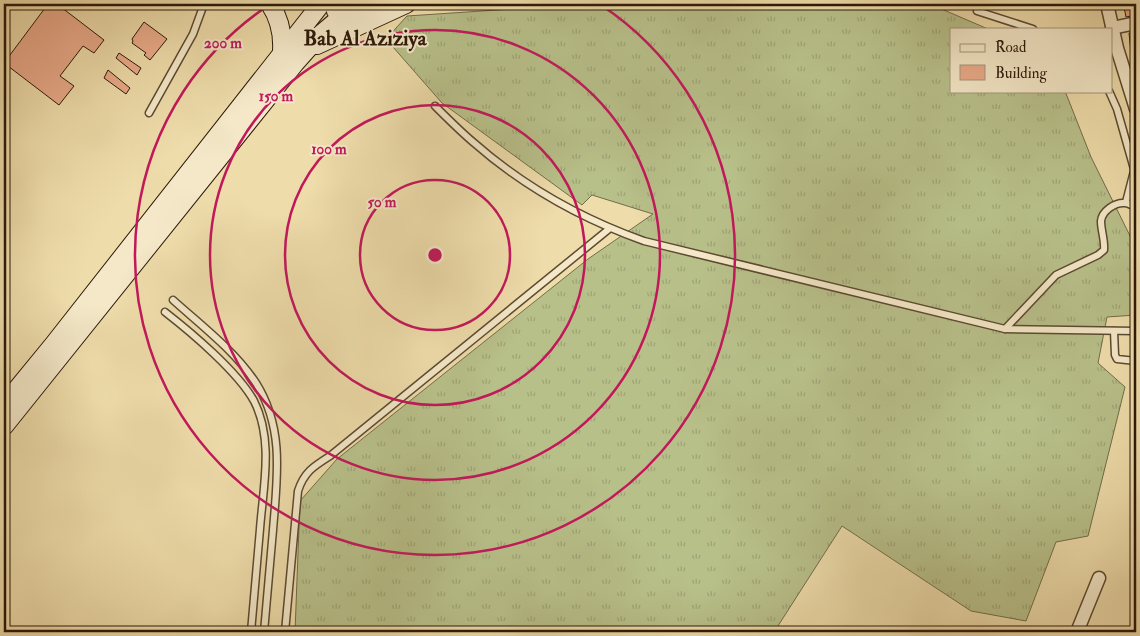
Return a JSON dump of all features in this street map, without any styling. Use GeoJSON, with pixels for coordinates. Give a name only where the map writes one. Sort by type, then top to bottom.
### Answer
{"type":"FeatureCollection","features":[{"type":"Feature","properties":{"kind":"main road"},"geometry":{"type":"LineString","coordinates":[[270,4],[277,15],[282,30],[282,51]]}},
{"type":"Feature","properties":{"kind":"main road"},"geometry":{"type":"LineString","coordinates":[[4,404],[54,344],[282,51],[335,6],[391,4]]}},
{"type":"Feature","properties":{"kind":"main road"},"geometry":{"type":"LineString","coordinates":[[306,51],[406,4]]}},
{"type":"Feature","properties":{"kind":"main road"},"geometry":{"type":"LineString","coordinates":[[4,426],[320,35],[335,6]]}},
{"type":"Feature","properties":{"kind":"street"},"geometry":{"type":"LineString","coordinates":[[1107,4],[1112,28],[1136,109]]}},
{"type":"Feature","properties":{"kind":"street"},"geometry":{"type":"LineString","coordinates":[[1112,28],[1136,24]]}},
{"type":"Feature","properties":{"kind":"street"},"geometry":{"type":"LineString","coordinates":[[1077,632],[1098,578]]}},
{"type":"Feature","properties":{"kind":"lane"},"geometry":{"type":"LineString","coordinates":[[149,113],[192,34],[204,4]]}},
{"type":"Feature","properties":{"kind":"lane"},"geometry":{"type":"LineString","coordinates":[[978,11],[1030,28]]}},
{"type":"Feature","properties":{"kind":"lane"},"geometry":{"type":"LineString","coordinates":[[1108,92],[1117,109],[1135,173],[1126,202]]}},
{"type":"Feature","properties":{"kind":"lane"},"geometry":{"type":"LineString","coordinates":[[435,106],[474,143],[516,176],[561,204],[609,229],[644,241],[1005,329],[1136,331]]}},
{"type":"Feature","properties":{"kind":"lane"},"geometry":{"type":"LineString","coordinates":[[1005,329],[1056,275],[1098,255],[1104,250],[1105,241],[1101,221],[1104,212],[1114,205],[1126,202],[1136,207]]}},
{"type":"Feature","properties":{"kind":"lane"},"geometry":{"type":"LineString","coordinates":[[286,632],[298,491],[302,480],[310,470],[330,456],[609,229]]}},
{"type":"Feature","properties":{"kind":"lane"},"geometry":{"type":"LineString","coordinates":[[173,300],[221,344],[248,372],[261,392],[274,426],[277,441],[278,472],[264,632]]}},
{"type":"Feature","properties":{"kind":"lane"},"geometry":{"type":"LineString","coordinates":[[172,318],[182,308]]}},
{"type":"Feature","properties":{"kind":"lane"},"geometry":{"type":"LineString","coordinates":[[165,312],[239,380],[254,402],[263,427],[266,457],[252,632]]}},
{"type":"Feature","properties":{"kind":"lane"},"geometry":{"type":"LineString","coordinates":[[1114,331],[1114,356],[1136,361]]}},
{"type":"Feature","properties":{"kind":"lane"},"geometry":{"type":"LineString","coordinates":[[263,427],[274,426]]}},
{"type":"Feature","properties":{"kind":"green space"},"geometry":{"type":"Polygon","coordinates":[[[587,4],[683,4],[778,8],[930,4],[986,28],[950,28],[950,92],[1065,92],[1091,157],[1136,248],[1136,315],[1107,317],[1098,363],[1125,387],[1088,536],[1056,542],[1026,621],[971,611],[842,526],[776,629],[781,632],[295,632],[300,501],[337,459],[588,259],[653,214],[592,195],[582,205],[442,103],[386,39],[407,16],[587,4]]]}},
{"type":"Feature","properties":{"kind":"building"},"geometry":{"type":"Polygon","coordinates":[[[48,4],[57,4],[104,40],[94,53],[83,46],[60,76],[74,86],[59,105],[4,63],[48,4]]]}},
{"type":"Feature","properties":{"kind":"building"},"geometry":{"type":"Polygon","coordinates":[[[1124,7],[1136,8],[1136,15],[1126,17],[1124,7]]]}},
{"type":"Feature","properties":{"kind":"building"},"geometry":{"type":"Polygon","coordinates":[[[144,22],[167,39],[150,60],[144,55],[146,53],[132,43],[132,39],[144,22]]]}},
{"type":"Feature","properties":{"kind":"building"},"geometry":{"type":"Polygon","coordinates":[[[1136,31],[1136,51],[1131,52],[1129,33],[1136,31]]]}},
{"type":"Feature","properties":{"kind":"building"},"geometry":{"type":"Polygon","coordinates":[[[119,53],[141,68],[137,75],[116,58],[119,53]]]}},
{"type":"Feature","properties":{"kind":"building"},"geometry":{"type":"Polygon","coordinates":[[[108,70],[130,88],[126,94],[104,78],[108,70]]]}},
{"type":"Feature","properties":{"kind":"district","name":"Bab Al Aziziya"},"geometry":{"type":"Point","coordinates":[365,38]}}]}
